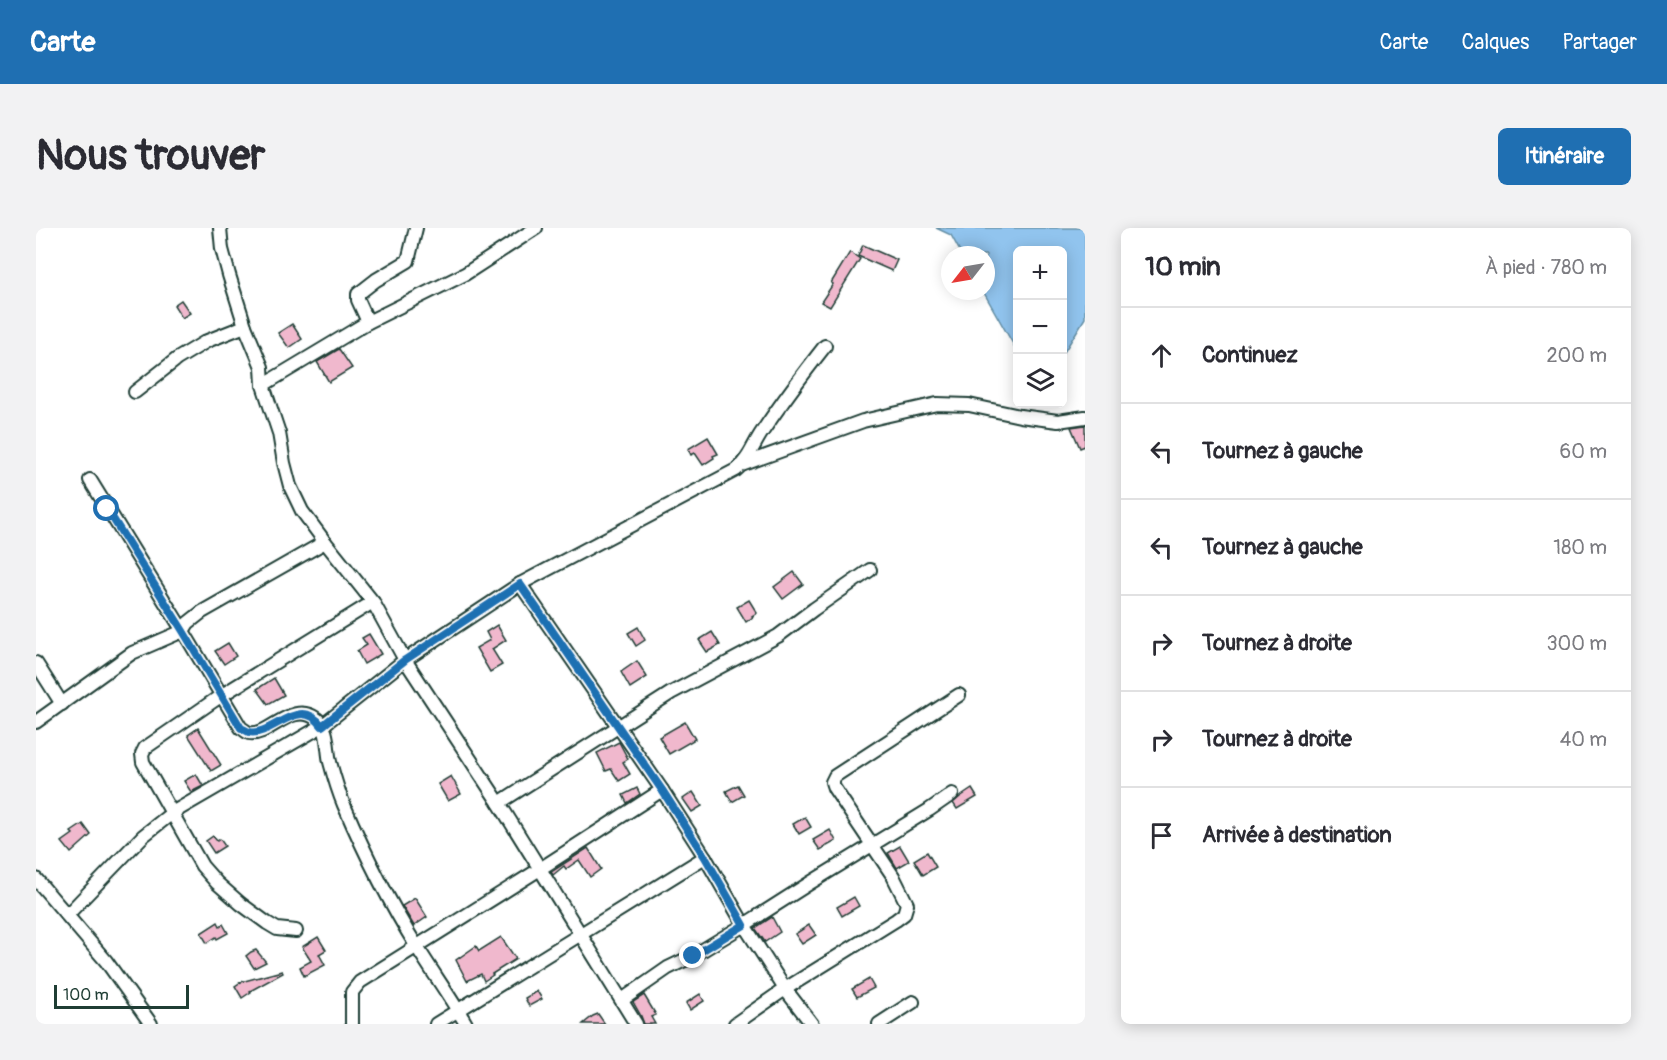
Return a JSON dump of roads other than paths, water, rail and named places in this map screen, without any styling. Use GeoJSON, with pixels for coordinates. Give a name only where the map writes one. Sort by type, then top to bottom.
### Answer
{"type":"FeatureCollection","features":[{"type":"Feature","properties":{"kind":"street"},"geometry":{"type":"LineString","coordinates":[[220,228],[222,249],[245,326],[262,367],[263,385],[279,433],[284,463],[302,511],[373,603],[405,660],[499,803],[636,1024]]}},
{"type":"Feature","properties":{"kind":"street"},"geometry":{"type":"LineString","coordinates":[[368,322],[358,300],[358,294],[408,261],[417,228]]}},
{"type":"Feature","properties":{"kind":"street"},"geometry":{"type":"LineString","coordinates":[[263,385],[368,322],[465,274],[536,228]]}},
{"type":"Feature","properties":{"kind":"street"},"geometry":{"type":"LineString","coordinates":[[135,392],[177,359],[207,341],[245,326]]}},
{"type":"Feature","properties":{"kind":"street"},"geometry":{"type":"LineString","coordinates":[[744,464],[759,435],[825,346]]}},
{"type":"Feature","properties":{"kind":"street"},"geometry":{"type":"LineString","coordinates":[[67,915],[143,836],[172,813],[322,726],[405,660],[520,584],[744,464],[864,422],[937,404],[969,405],[1020,416],[1058,421],[1085,417]]}},
{"type":"Feature","properties":{"kind":"street"},"geometry":{"type":"LineString","coordinates":[[90,480],[241,728],[249,732],[260,731],[292,715],[306,715],[318,720],[328,742],[338,790],[382,883],[416,945],[466,1024]]}},
{"type":"Feature","properties":{"kind":"street"},"geometry":{"type":"LineString","coordinates":[[36,722],[132,653],[183,631],[188,623],[202,612],[325,542]]}},
{"type":"Feature","properties":{"kind":"street"},"geometry":{"type":"LineString","coordinates":[[499,803],[671,693],[778,636],[870,570]]}},
{"type":"Feature","properties":{"kind":"street"},"geometry":{"type":"LineString","coordinates":[[520,584],[662,790],[785,989],[812,1024]]}},
{"type":"Feature","properties":{"kind":"street"},"geometry":{"type":"LineString","coordinates":[[296,931],[277,929],[267,923],[217,883],[202,866],[143,762],[142,754],[145,748],[222,695],[373,603]]}},
{"type":"Feature","properties":{"kind":"street"},"geometry":{"type":"LineString","coordinates":[[37,667],[62,704]]}},
{"type":"Feature","properties":{"kind":"street"},"geometry":{"type":"LineString","coordinates":[[735,1024],[785,989],[904,914],[907,904],[893,876],[832,782],[835,776],[959,695]]}},
{"type":"Feature","properties":{"kind":"street"},"geometry":{"type":"LineString","coordinates":[[352,1024],[352,992],[355,986],[662,790]]}},
{"type":"Feature","properties":{"kind":"street"},"geometry":{"type":"LineString","coordinates":[[622,1000],[668,968],[693,956],[744,925],[952,794]]}},
{"type":"Feature","properties":{"kind":"street"},"geometry":{"type":"LineString","coordinates":[[436,1024],[705,857]]}},
{"type":"Feature","properties":{"kind":"street"},"geometry":{"type":"LineString","coordinates":[[36,879],[106,961],[152,1024]]}},
{"type":"Feature","properties":{"kind":"street"},"geometry":{"type":"LineString","coordinates":[[879,1024],[913,1002]]}},
{"type":"Feature","properties":{"kind":"water"},"geometry":{"type":"Polygon","coordinates":[[[936,228],[1085,228],[1085,318],[1067,347],[1067,246],[1013,246],[1013,344],[988,300],[995,300],[995,246],[957,246],[951,235],[936,228]]]}}]}
